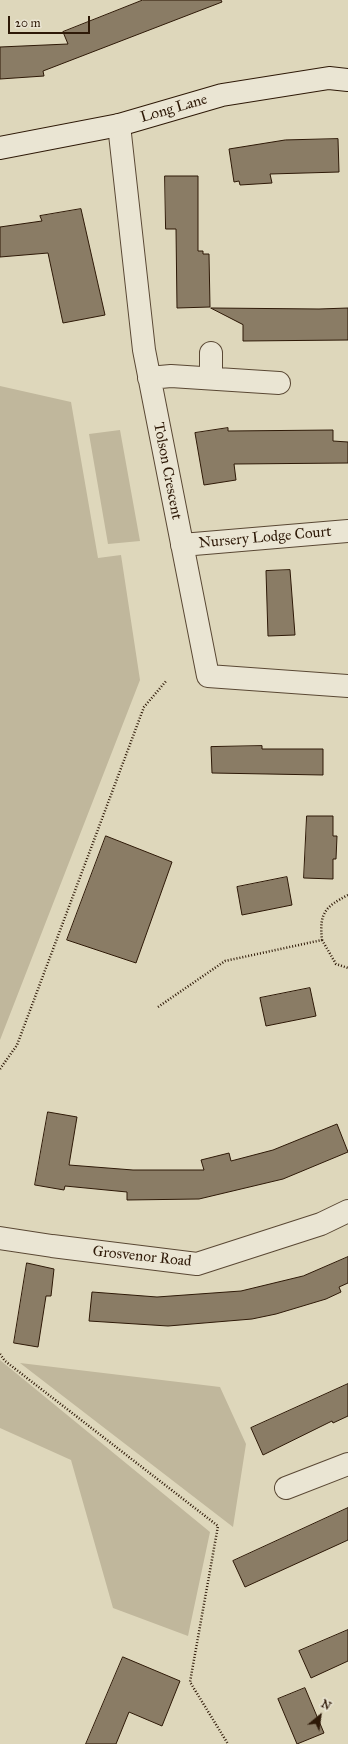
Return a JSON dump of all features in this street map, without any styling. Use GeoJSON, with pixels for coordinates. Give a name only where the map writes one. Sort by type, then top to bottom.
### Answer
{"type":"FeatureCollection","features":[{"type":"Feature","properties":{"kind":"street","name":"Long Lane"},"geometry":{"type":"LineString","coordinates":[[0,148],[119,126],[222,95],[329,78],[348,80]]}},
{"type":"Feature","properties":{"kind":"street","name":"Tolson Crescent"},"geometry":{"type":"LineString","coordinates":[[119,126],[144,350],[208,676],[348,686]]}},
{"type":"Feature","properties":{"kind":"street"},"geometry":{"type":"LineString","coordinates":[[211,378],[212,353]]}},
{"type":"Feature","properties":{"kind":"street"},"geometry":{"type":"LineString","coordinates":[[149,378],[171,376],[279,383]]}},
{"type":"Feature","properties":{"kind":"street","name":"Nursery Lodge Court"},"geometry":{"type":"LineString","coordinates":[[182,545],[348,531]]}},
{"type":"Feature","properties":{"kind":"street","name":"Grosvenor Road"},"geometry":{"type":"LineString","coordinates":[[0,1238],[197,1264],[321,1224],[348,1211]]}},
{"type":"Feature","properties":{"kind":"street"},"geometry":{"type":"LineString","coordinates":[[286,1488],[348,1464]]}},
{"type":"Feature","properties":{"kind":"path"},"geometry":{"type":"LineString","coordinates":[[0,1069],[17,1045],[144,708],[168,680]]}},
{"type":"Feature","properties":{"kind":"path"},"geometry":{"type":"LineString","coordinates":[[348,895],[329,905],[320,924],[322,940],[336,964],[348,968]]}},
{"type":"Feature","properties":{"kind":"path"},"geometry":{"type":"LineString","coordinates":[[158,1007],[225,961],[322,940]]}},
{"type":"Feature","properties":{"kind":"path"},"geometry":{"type":"LineString","coordinates":[[0,1354],[5,1361],[218,1526],[190,1682],[228,1744]]}},
{"type":"Feature","properties":{"kind":"shaded area"},"geometry":{"type":"Polygon","coordinates":[[[0,386],[71,402],[98,558],[121,555],[140,680],[0,1040],[0,386]]]}},
{"type":"Feature","properties":{"kind":"shaded area"},"geometry":{"type":"Polygon","coordinates":[[[120,430],[140,541],[108,544],[89,434],[120,430]]]}},
{"type":"Feature","properties":{"kind":"shaded area"},"geometry":{"type":"Polygon","coordinates":[[[0,1360],[210,1532],[188,1636],[113,1608],[71,1460],[0,1428],[0,1360]]]}},
{"type":"Feature","properties":{"kind":"shaded area"},"geometry":{"type":"Polygon","coordinates":[[[20,1363],[220,1387],[246,1444],[233,1527],[20,1363]]]}},
{"type":"Feature","properties":{"kind":"building"},"geometry":{"type":"Polygon","coordinates":[[[143,0],[221,0],[222,2],[43,71],[44,76],[0,79],[0,47],[68,44],[63,32],[143,0]]]}},
{"type":"Feature","properties":{"kind":"building"},"geometry":{"type":"Polygon","coordinates":[[[338,139],[339,172],[270,174],[272,183],[240,185],[239,181],[234,182],[229,149],[285,140],[338,139]]]}},
{"type":"Feature","properties":{"kind":"building"},"geometry":{"type":"Polygon","coordinates":[[[165,176],[198,176],[198,251],[203,251],[203,254],[209,254],[210,307],[177,308],[176,229],[166,229],[165,176]]]}},
{"type":"Feature","properties":{"kind":"building"},"geometry":{"type":"Polygon","coordinates":[[[81,209],[105,315],[63,323],[48,253],[0,257],[0,227],[42,221],[40,216],[81,209]]]}},
{"type":"Feature","properties":{"kind":"building"},"geometry":{"type":"Polygon","coordinates":[[[211,308],[348,308],[348,340],[243,341],[243,325],[211,308]]]}},
{"type":"Feature","properties":{"kind":"building"},"geometry":{"type":"Polygon","coordinates":[[[228,428],[228,431],[333,430],[333,441],[348,442],[348,463],[234,464],[236,480],[204,485],[195,433],[228,428]]]}},
{"type":"Feature","properties":{"kind":"building"},"geometry":{"type":"Polygon","coordinates":[[[290,570],[295,635],[268,636],[266,571],[290,570]]]}},
{"type":"Feature","properties":{"kind":"building"},"geometry":{"type":"Polygon","coordinates":[[[262,746],[262,749],[323,749],[323,775],[212,773],[211,747],[262,746]]]}},
{"type":"Feature","properties":{"kind":"building"},"geometry":{"type":"Polygon","coordinates":[[[307,816],[333,816],[333,836],[337,836],[336,859],[333,859],[333,879],[304,878],[307,816]]]}},
{"type":"Feature","properties":{"kind":"building"},"geometry":{"type":"Polygon","coordinates":[[[106,836],[172,862],[136,963],[67,940],[106,836]]]}},
{"type":"Feature","properties":{"kind":"building"},"geometry":{"type":"Polygon","coordinates":[[[287,877],[292,905],[242,915],[237,887],[287,877]]]}},
{"type":"Feature","properties":{"kind":"building"},"geometry":{"type":"Polygon","coordinates":[[[310,988],[316,1016],[266,1026],[260,998],[310,988]]]}},
{"type":"Feature","properties":{"kind":"building"},"geometry":{"type":"Polygon","coordinates":[[[48,1112],[77,1117],[69,1165],[133,1170],[204,1170],[201,1160],[229,1153],[231,1161],[273,1150],[337,1124],[348,1152],[283,1179],[199,1199],[127,1200],[127,1192],[65,1186],[64,1190],[35,1185],[48,1112]]]}},
{"type":"Feature","properties":{"kind":"building"},"geometry":{"type":"Polygon","coordinates":[[[348,1257],[348,1283],[339,1287],[341,1292],[326,1299],[276,1314],[252,1319],[168,1326],[89,1321],[92,1292],[157,1297],[241,1291],[303,1276],[348,1257]]]}},
{"type":"Feature","properties":{"kind":"building"},"geometry":{"type":"Polygon","coordinates":[[[27,1263],[54,1269],[51,1296],[46,1296],[38,1347],[14,1343],[27,1263]]]}},
{"type":"Feature","properties":{"kind":"building"},"geometry":{"type":"Polygon","coordinates":[[[348,1384],[348,1416],[333,1423],[332,1421],[263,1455],[251,1428],[348,1384]]]}},
{"type":"Feature","properties":{"kind":"building"},"geometry":{"type":"Polygon","coordinates":[[[348,1508],[348,1540],[245,1587],[233,1561],[348,1508]]]}},
{"type":"Feature","properties":{"kind":"building"},"geometry":{"type":"Polygon","coordinates":[[[348,1630],[348,1661],[311,1678],[299,1651],[348,1630]]]}},
{"type":"Feature","properties":{"kind":"building"},"geometry":{"type":"Polygon","coordinates":[[[123,1657],[180,1681],[162,1726],[129,1712],[116,1744],[86,1744],[123,1657]]]}},
{"type":"Feature","properties":{"kind":"building"},"geometry":{"type":"Polygon","coordinates":[[[305,1688],[324,1733],[297,1744],[278,1699],[305,1688]]]}}]}
